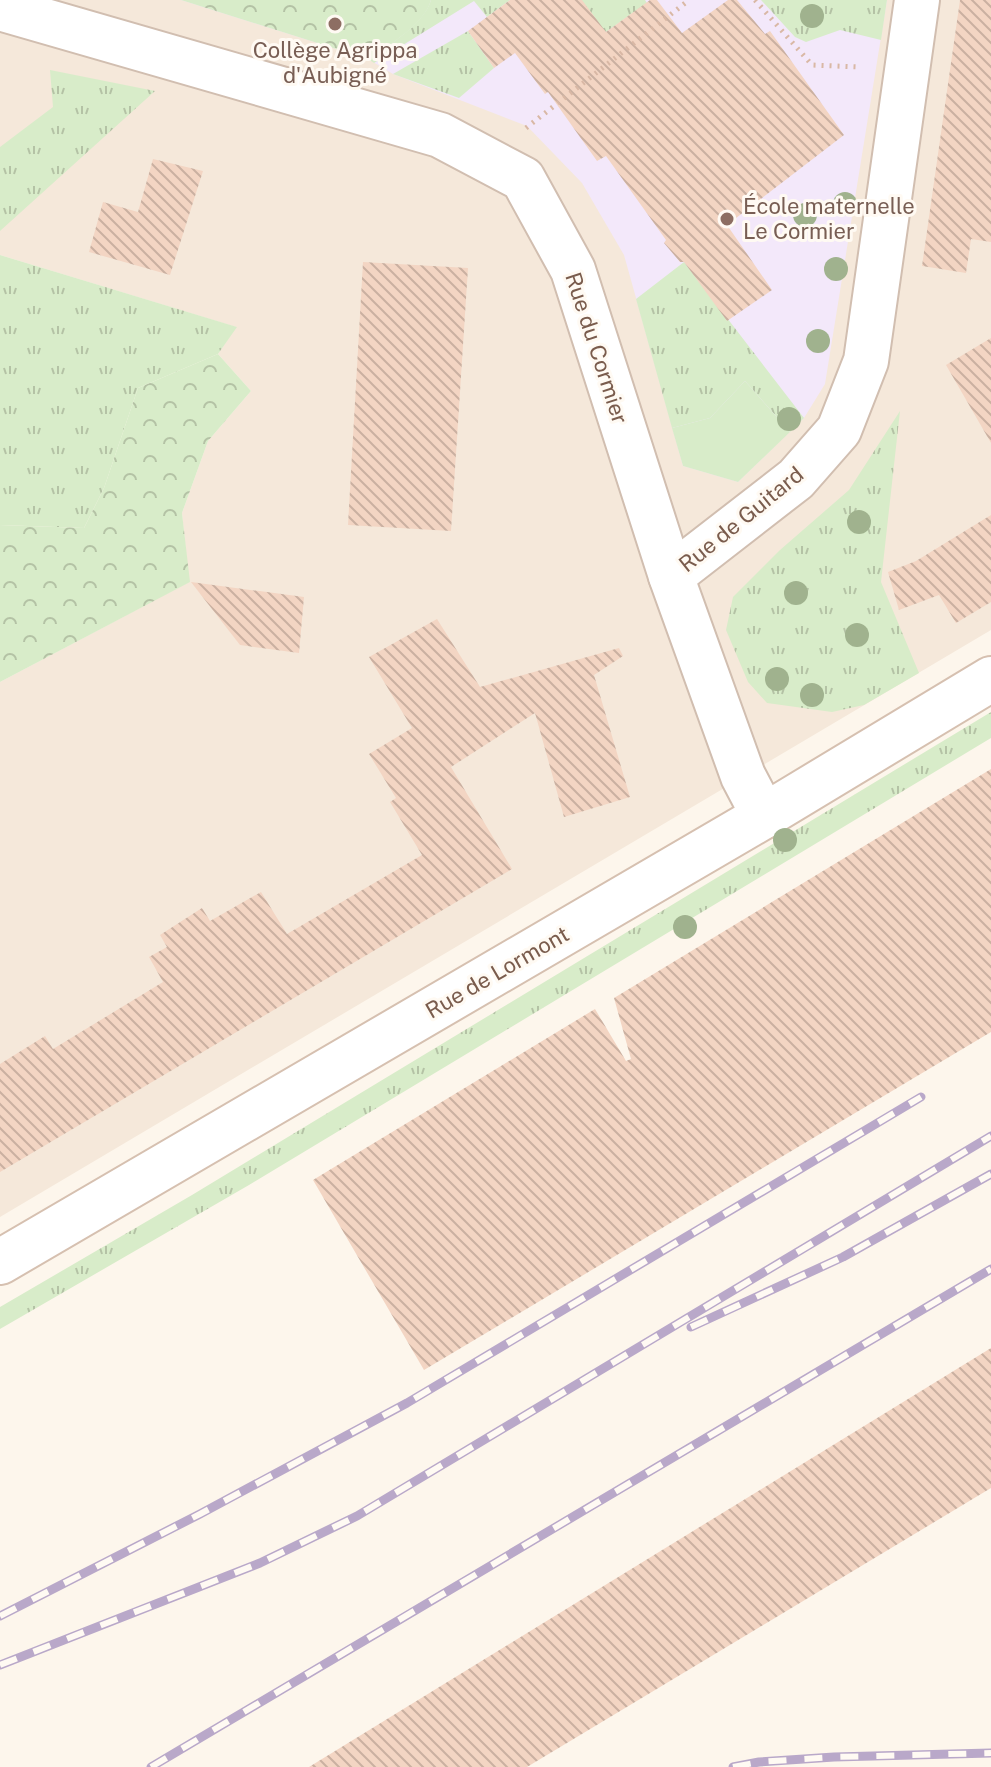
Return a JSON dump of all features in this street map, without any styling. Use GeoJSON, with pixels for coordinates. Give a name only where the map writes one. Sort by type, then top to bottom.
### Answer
{"type":"FeatureCollection","features":[{"type":"Feature","properties":{"kind":"street","name":"Rue de Guitard"},"geometry":{"type":"LineString","coordinates":[[671,576],[796,479],[839,430],[866,361],[917,0]]}},
{"type":"Feature","properties":{"kind":"street","name":"Rue du Cormier"},"geometry":{"type":"LineString","coordinates":[[0,8],[440,135],[523,179],[573,270],[671,576],[743,776],[764,816]]}},
{"type":"Feature","properties":{"kind":"street","name":"Rue de Lormont"},"geometry":{"type":"LineString","coordinates":[[0,1262],[764,816],[991,679]]}},
{"type":"Feature","properties":{"kind":"path"},"geometry":{"type":"LineString","coordinates":[[506,170],[527,126],[689,0]]}},
{"type":"Feature","properties":{"kind":"path"},"geometry":{"type":"LineString","coordinates":[[755,0],[812,65],[864,67]]}},
{"type":"Feature","properties":{"kind":"shaded area"},"geometry":{"type":"Polygon","coordinates":[[[0,0],[991,0],[991,630],[0,1217],[0,682],[189,582],[182,513],[208,441],[251,391],[218,354],[236,327],[0,255],[0,0]]]}},
{"type":"Feature","properties":{"kind":"shaded area","name":"École maternelle Le Cormier"},"geometry":{"type":"Polygon","coordinates":[[[181,0],[887,0],[825,384],[804,418],[738,482],[683,466],[624,255],[582,183],[527,126],[393,74],[368,59],[181,0]]]}},
{"type":"Feature","properties":{"kind":"green space","name":"Collège Agrippa d'Aubigné"},"geometry":{"type":"Polygon","coordinates":[[[181,0],[431,0],[414,26],[368,59],[181,0]]]}},
{"type":"Feature","properties":{"kind":"green space"},"geometry":{"type":"Polygon","coordinates":[[[431,0],[510,0],[487,17],[474,1],[374,63],[368,59],[413,26],[431,0]]]}},
{"type":"Feature","properties":{"kind":"green space"},"geometry":{"type":"Polygon","coordinates":[[[557,0],[645,0],[647,3],[606,32],[557,0]]]}},
{"type":"Feature","properties":{"kind":"green space"},"geometry":{"type":"Polygon","coordinates":[[[761,0],[887,0],[881,40],[840,30],[806,42],[795,37],[761,0]]]}},
{"type":"Feature","properties":{"kind":"green space"},"geometry":{"type":"Polygon","coordinates":[[[468,31],[494,68],[459,98],[393,74],[468,31]]]}},
{"type":"Feature","properties":{"kind":"green space"},"geometry":{"type":"Polygon","coordinates":[[[50,70],[155,91],[0,231],[0,147],[53,107],[50,70]]]}},
{"type":"Feature","properties":{"kind":"green space"},"geometry":{"type":"Polygon","coordinates":[[[0,255],[237,327],[218,354],[138,388],[104,488],[84,528],[0,525],[0,255]]]}},
{"type":"Feature","properties":{"kind":"green space"},"geometry":{"type":"Polygon","coordinates":[[[684,262],[804,418],[790,432],[745,381],[710,418],[672,428],[636,299],[684,262]]]}},
{"type":"Feature","properties":{"kind":"green space"},"geometry":{"type":"Polygon","coordinates":[[[218,354],[251,391],[208,441],[182,513],[190,582],[0,682],[0,525],[84,528],[104,488],[138,388],[218,354]]]}},
{"type":"Feature","properties":{"kind":"green space"},"geometry":{"type":"Polygon","coordinates":[[[745,381],[790,432],[738,482],[683,466],[672,428],[710,418],[745,381]]]}},
{"type":"Feature","properties":{"kind":"green space"},"geometry":{"type":"Polygon","coordinates":[[[900,411],[881,582],[919,673],[864,705],[832,712],[767,703],[748,682],[726,630],[733,597],[780,550],[849,490],[900,411]]]}},
{"type":"Feature","properties":{"kind":"green space"},"geometry":{"type":"Polygon","coordinates":[[[991,712],[991,738],[249,1185],[0,1329],[0,1307],[192,1195],[991,712]]]}},
{"type":"Feature","properties":{"kind":"building"},"geometry":{"type":"Polygon","coordinates":[[[510,0],[582,0],[606,32],[650,0],[657,0],[682,33],[728,0],[737,0],[765,34],[770,31],[844,135],[727,225],[772,290],[727,321],[684,262],[680,262],[664,243],[666,240],[606,156],[597,161],[548,92],[545,94],[515,53],[494,68],[468,31],[510,0]]]}},
{"type":"Feature","properties":{"kind":"building"},"geometry":{"type":"Polygon","coordinates":[[[960,0],[991,0],[991,242],[971,239],[966,273],[922,266],[960,0]]]}},
{"type":"Feature","properties":{"kind":"building"},"geometry":{"type":"Polygon","coordinates":[[[153,159],[203,171],[170,275],[89,252],[103,202],[138,212],[153,159]]]}},
{"type":"Feature","properties":{"kind":"building"},"geometry":{"type":"Polygon","coordinates":[[[363,262],[468,268],[451,531],[348,525],[363,262]]]}},
{"type":"Feature","properties":{"kind":"building"},"geometry":{"type":"Polygon","coordinates":[[[991,338],[991,443],[946,365],[991,338]]]}},
{"type":"Feature","properties":{"kind":"building"},"geometry":{"type":"Polygon","coordinates":[[[991,515],[991,602],[956,623],[939,595],[899,610],[888,572],[916,561],[991,515]]]}},
{"type":"Feature","properties":{"kind":"building"},"geometry":{"type":"Polygon","coordinates":[[[191,582],[304,597],[299,653],[240,645],[191,582]]]}},
{"type":"Feature","properties":{"kind":"building"},"geometry":{"type":"Polygon","coordinates":[[[437,619],[480,687],[619,648],[623,656],[594,675],[630,797],[564,817],[535,713],[451,767],[512,869],[0,1172],[0,1064],[45,1036],[53,1049],[163,982],[149,957],[167,947],[160,935],[202,908],[210,921],[261,892],[287,934],[422,855],[390,802],[396,798],[369,754],[412,728],[369,657],[437,619]]]}},
{"type":"Feature","properties":{"kind":"building"},"geometry":{"type":"Polygon","coordinates":[[[991,769],[991,1032],[424,1370],[313,1180],[595,1009],[626,1061],[631,1059],[614,998],[991,769]]]}},
{"type":"Feature","properties":{"kind":"building"},"geometry":{"type":"Polygon","coordinates":[[[991,1348],[991,1488],[527,1767],[309,1767],[991,1348]]]}},
{"type":"Feature","properties":{"kind":"railway"},"geometry":{"type":"LineString","coordinates":[[0,1616],[407,1403],[921,1097]]}},
{"type":"Feature","properties":{"kind":"railway"},"geometry":{"type":"LineString","coordinates":[[0,1665],[260,1563],[357,1516],[991,1136]]}},
{"type":"Feature","properties":{"kind":"railway"},"geometry":{"type":"LineString","coordinates":[[691,1327],[843,1257],[991,1174]]}},
{"type":"Feature","properties":{"kind":"railway"},"geometry":{"type":"LineString","coordinates":[[151,1767],[991,1269]]}},
{"type":"Feature","properties":{"kind":"railway"},"geometry":{"type":"LineString","coordinates":[[733,1767],[759,1762],[834,1757],[991,1753]]}},
{"type":"Feature","properties":{"kind":"place","name":"Collège Agrippa d'Aubigné"},"geometry":{"type":"Point","coordinates":[335,24]}},
{"type":"Feature","properties":{"kind":"place","name":"École maternelle Le Cormier"},"geometry":{"type":"Point","coordinates":[727,219]}}]}
